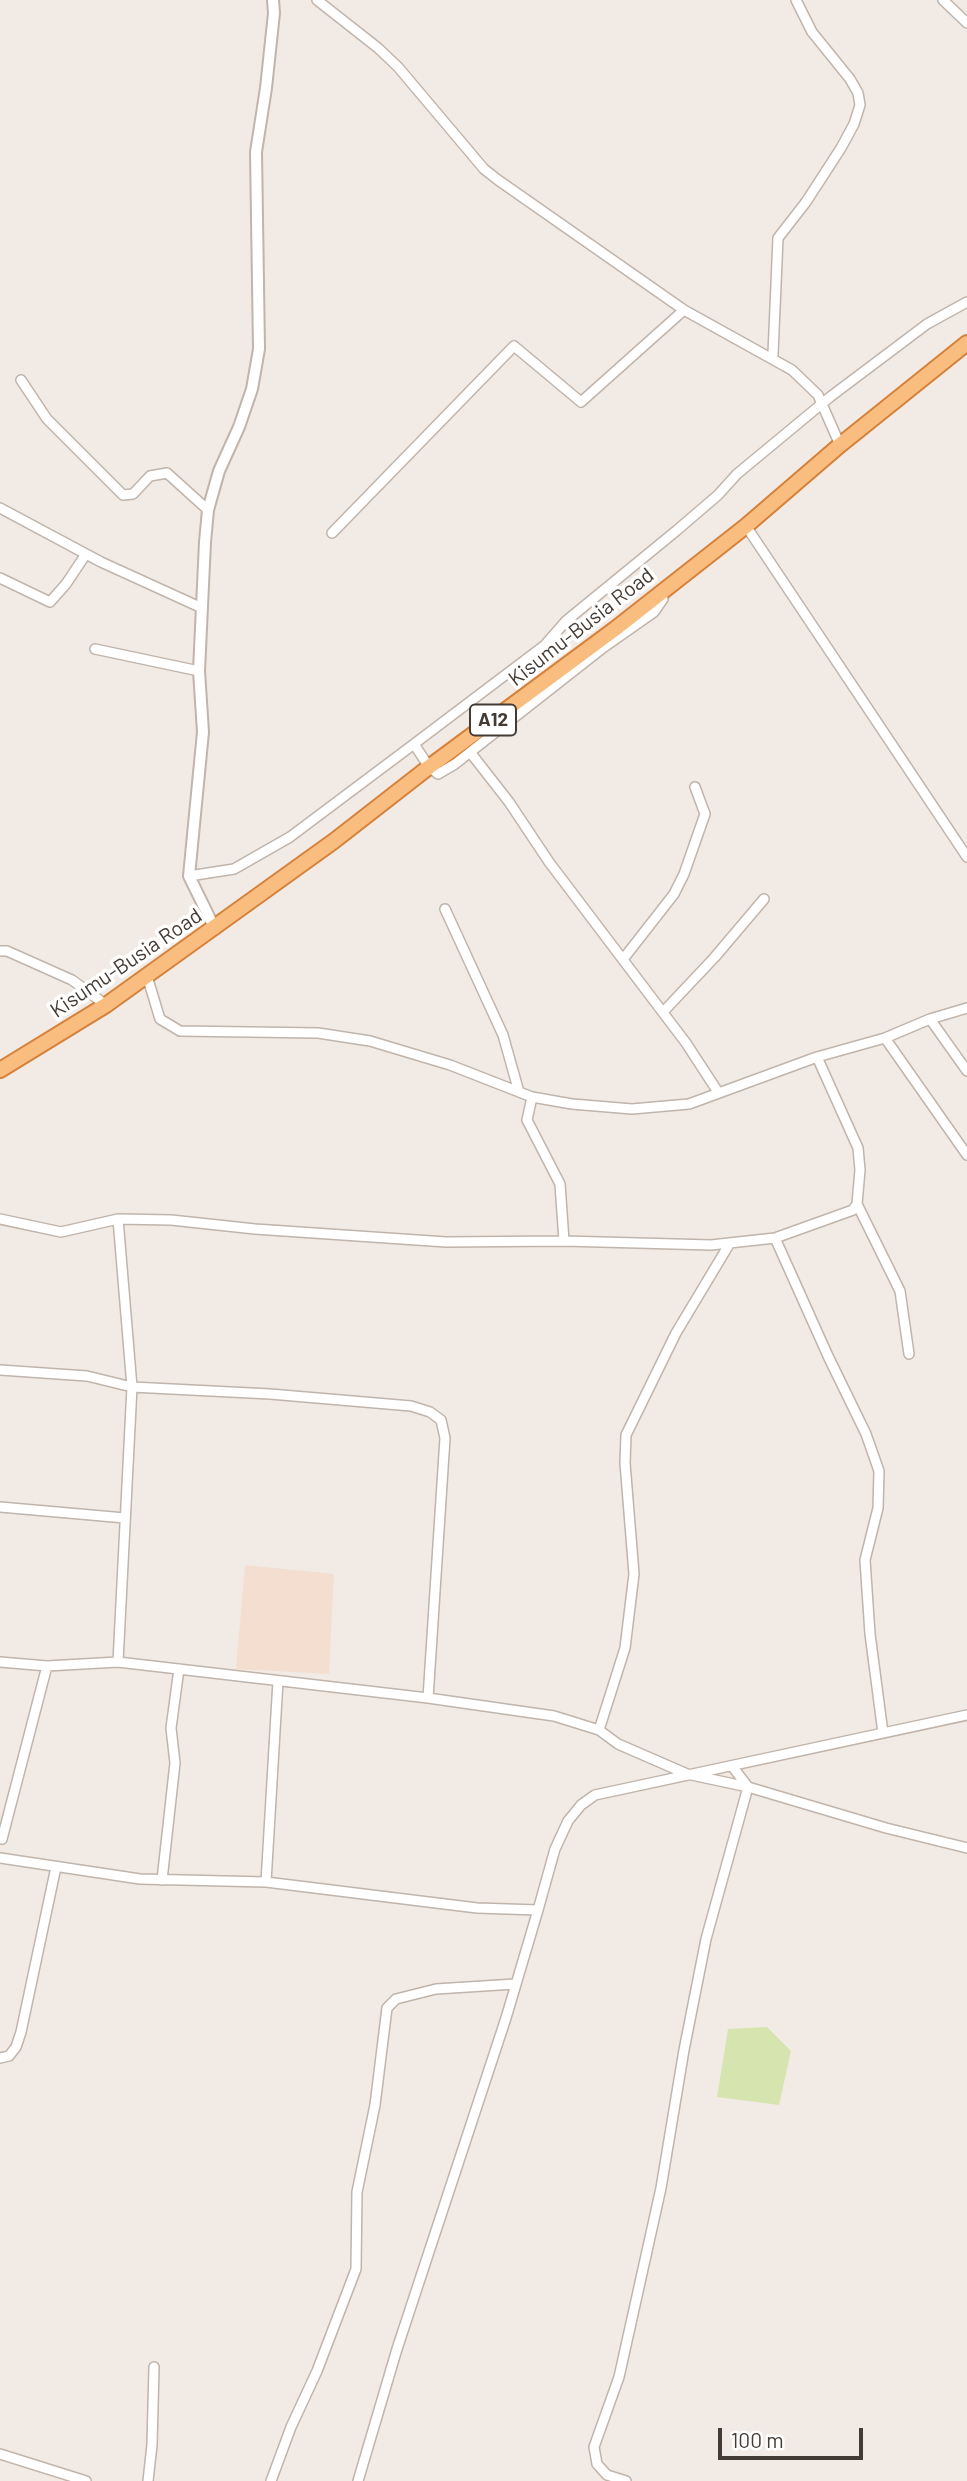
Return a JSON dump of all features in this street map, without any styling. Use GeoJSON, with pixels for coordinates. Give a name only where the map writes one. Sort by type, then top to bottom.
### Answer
{"type":"FeatureCollection","features":[{"type":"Feature","properties":{"kind":"highway","name":"Kisumu-Busia Road"},"geometry":{"type":"LineString","coordinates":[[0,1070],[106,1005],[334,841],[586,651],[746,526],[840,445],[967,343]]}},
{"type":"Feature","properties":{"kind":"street"},"geometry":{"type":"LineString","coordinates":[[215,929],[190,876],[203,732],[199,671],[208,510],[219,471],[239,427],[252,389],[259,349],[256,152],[266,88],[273,0]]}},
{"type":"Feature","properties":{"kind":"street"},"geometry":{"type":"LineString","coordinates":[[317,0],[398,67],[484,169],[684,310],[793,370],[823,403],[840,445]]}},
{"type":"Feature","properties":{"kind":"street"},"geometry":{"type":"LineString","coordinates":[[773,354],[778,238],[806,202],[841,148],[854,124],[860,105],[854,86],[812,32],[796,0]]}},
{"type":"Feature","properties":{"kind":"street"},"geometry":{"type":"LineString","coordinates":[[943,0],[967,23]]}},
{"type":"Feature","properties":{"kind":"street"},"geometry":{"type":"LineString","coordinates":[[190,876],[234,869],[279,843],[414,744],[544,645],[566,621],[676,531],[746,466],[823,403],[927,324],[967,302]]}},
{"type":"Feature","properties":{"kind":"street"},"geometry":{"type":"LineString","coordinates":[[332,533],[514,346],[581,402],[684,310]]}},
{"type":"Feature","properties":{"kind":"street"},"geometry":{"type":"LineString","coordinates":[[21,380],[47,419],[123,495],[133,494],[150,476],[167,473],[208,510]]}},
{"type":"Feature","properties":{"kind":"street"},"geometry":{"type":"LineString","coordinates":[[0,508],[86,554],[202,608]]}},
{"type":"Feature","properties":{"kind":"street"},"geometry":{"type":"LineString","coordinates":[[746,526],[967,858]]}},
{"type":"Feature","properties":{"kind":"street"},"geometry":{"type":"LineString","coordinates":[[0,578],[50,602],[86,554]]}},
{"type":"Feature","properties":{"kind":"street"},"geometry":{"type":"LineString","coordinates":[[414,744],[429,767],[438,774],[654,612],[663,599],[659,593]]}},
{"type":"Feature","properties":{"kind":"street"},"geometry":{"type":"LineString","coordinates":[[95,649],[199,671]]}},
{"type":"Feature","properties":{"kind":"street"},"geometry":{"type":"LineString","coordinates":[[470,752],[624,958],[718,1092]]}},
{"type":"Feature","properties":{"kind":"street"},"geometry":{"type":"LineString","coordinates":[[624,958],[674,894],[684,874],[705,814],[695,787]]}},
{"type":"Feature","properties":{"kind":"street"},"geometry":{"type":"LineString","coordinates":[[663,1012],[764,899]]}},
{"type":"Feature","properties":{"kind":"street"},"geometry":{"type":"LineString","coordinates":[[445,909],[503,1035],[519,1092]]}},
{"type":"Feature","properties":{"kind":"street"},"geometry":{"type":"LineString","coordinates":[[0,951],[7,951],[72,980],[106,1005]]}},
{"type":"Feature","properties":{"kind":"street"},"geometry":{"type":"LineString","coordinates":[[147,976],[160,1018],[180,1031],[318,1033],[370,1041],[450,1065],[532,1097],[572,1104],[632,1108],[689,1104],[817,1057],[885,1038],[930,1019],[967,1009]]}},
{"type":"Feature","properties":{"kind":"street"},"geometry":{"type":"LineString","coordinates":[[930,1019],[967,1071]]}},
{"type":"Feature","properties":{"kind":"street"},"geometry":{"type":"LineString","coordinates":[[885,1038],[967,1155]]}},
{"type":"Feature","properties":{"kind":"street"},"geometry":{"type":"LineString","coordinates":[[817,1057],[858,1148],[860,1170],[857,1204],[900,1292],[909,1354]]}},
{"type":"Feature","properties":{"kind":"street"},"geometry":{"type":"LineString","coordinates":[[532,1097],[527,1120],[559,1184],[564,1241]]}},
{"type":"Feature","properties":{"kind":"street"},"geometry":{"type":"LineString","coordinates":[[0,1219],[61,1232],[118,1219],[171,1220],[255,1229],[446,1242],[564,1241],[711,1245],[775,1238],[852,1210],[857,1204]]}},
{"type":"Feature","properties":{"kind":"street"},"geometry":{"type":"LineString","coordinates":[[118,1219],[132,1387],[118,1662]]}},
{"type":"Feature","properties":{"kind":"street"},"geometry":{"type":"LineString","coordinates":[[775,1238],[866,1434],[879,1471],[878,1508],[865,1560],[870,1634],[883,1733]]}},
{"type":"Feature","properties":{"kind":"street"},"geometry":{"type":"LineString","coordinates":[[599,1730],[625,1648],[634,1574],[625,1463],[626,1435],[676,1333],[730,1242]]}},
{"type":"Feature","properties":{"kind":"street"},"geometry":{"type":"LineString","coordinates":[[0,1370],[87,1376],[132,1387],[270,1394],[411,1406],[430,1412],[441,1420],[445,1438],[428,1698]]}},
{"type":"Feature","properties":{"kind":"street"},"geometry":{"type":"LineString","coordinates":[[0,1507],[125,1518]]}},
{"type":"Feature","properties":{"kind":"street"},"geometry":{"type":"LineString","coordinates":[[0,1662],[47,1666],[118,1662],[428,1698],[554,1716],[599,1730],[618,1744],[687,1774],[748,1787],[886,1828],[967,1848]]}},
{"type":"Feature","properties":{"kind":"street"},"geometry":{"type":"LineString","coordinates":[[0,1839],[47,1666]]}},
{"type":"Feature","properties":{"kind":"street"},"geometry":{"type":"LineString","coordinates":[[162,1880],[174,1763],[171,1728],[179,1670]]}},
{"type":"Feature","properties":{"kind":"street"},"geometry":{"type":"LineString","coordinates":[[266,1882],[278,1681]]}},
{"type":"Feature","properties":{"kind":"street"},"geometry":{"type":"LineString","coordinates":[[358,2481],[555,1849],[568,1821],[581,1805],[595,1795],[967,1715]]}},
{"type":"Feature","properties":{"kind":"street"},"geometry":{"type":"LineString","coordinates":[[732,1766],[748,1787]]}},
{"type":"Feature","properties":{"kind":"street"},"geometry":{"type":"LineString","coordinates":[[626,2481],[607,2475],[597,2464],[594,2447],[619,2377],[661,2188],[706,1939],[748,1787]]}},
{"type":"Feature","properties":{"kind":"street"},"geometry":{"type":"LineString","coordinates":[[0,1858],[140,1880],[266,1882],[477,1908],[538,1910]]}},
{"type":"Feature","properties":{"kind":"street"},"geometry":{"type":"LineString","coordinates":[[0,2058],[9,2056],[22,2032],[56,1867]]}},
{"type":"Feature","properties":{"kind":"street"},"geometry":{"type":"LineString","coordinates":[[271,2481],[291,2427],[322,2360],[356,2269],[358,2192],[375,2105],[387,2008],[396,2000],[436,1989],[515,1984]]}},
{"type":"Feature","properties":{"kind":"street"},"geometry":{"type":"LineString","coordinates":[[148,2481],[152,2445],[154,2367]]}},
{"type":"Feature","properties":{"kind":"street"},"geometry":{"type":"LineString","coordinates":[[0,2454],[86,2481]]}},
{"type":"Feature","properties":{"kind":"shaded area"},"geometry":{"type":"Polygon","coordinates":[[[245,1565],[334,1574],[329,1674],[236,1669],[245,1565]]]}},
{"type":"Feature","properties":{"kind":"green space"},"geometry":{"type":"Polygon","coordinates":[[[767,2027],[791,2051],[779,2105],[717,2097],[728,2029],[767,2027]]]}}]}
